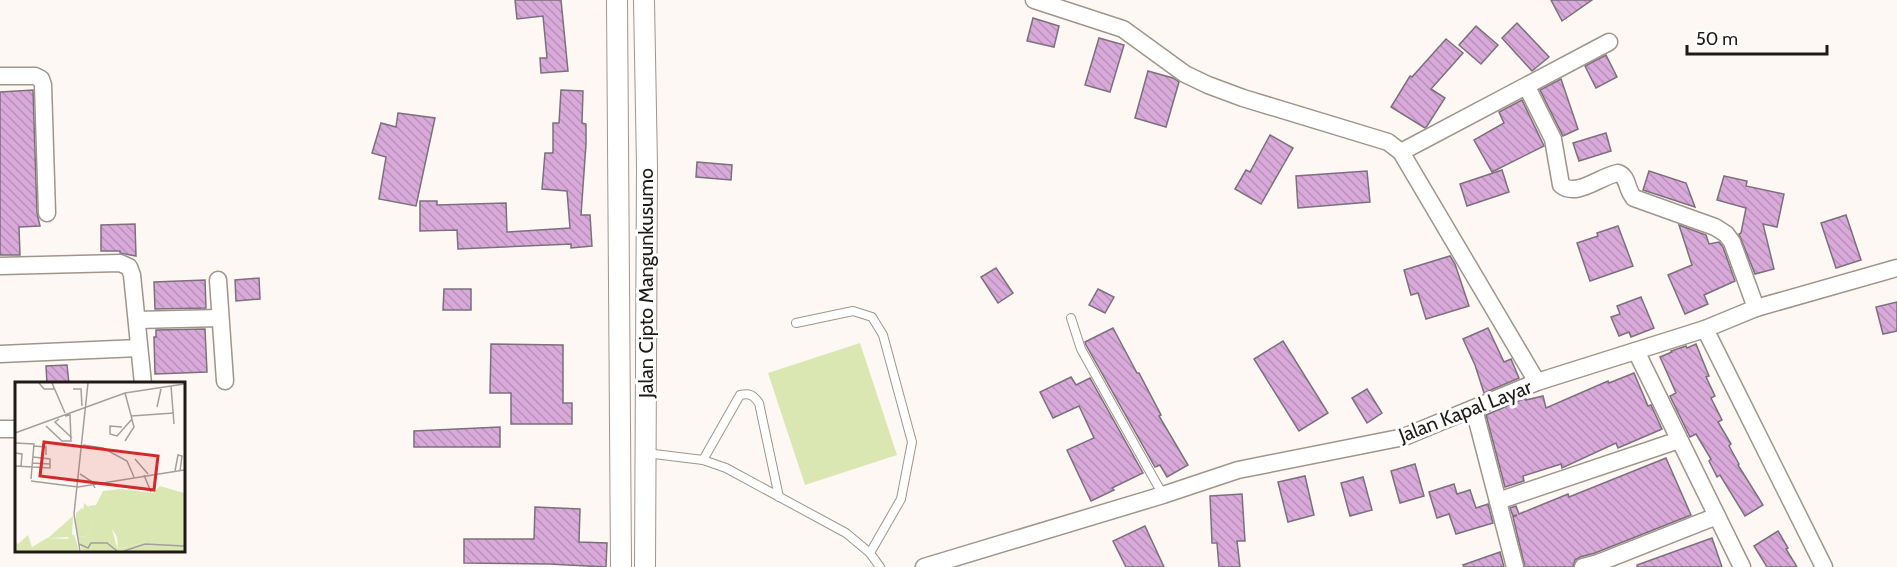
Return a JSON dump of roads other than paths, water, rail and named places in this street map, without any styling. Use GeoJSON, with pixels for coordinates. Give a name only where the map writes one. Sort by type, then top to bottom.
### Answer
{"type":"FeatureCollection","features":[{"type":"Feature","properties":{"kind":"street","name":"Jalan Cipto Mangunkusumo"},"geometry":{"type":"LineString","coordinates":[[617,0],[621,567]]}},
{"type":"Feature","properties":{"kind":"street","name":"Jalan Cipto Mangunkusumo"},"geometry":{"type":"LineString","coordinates":[[644,0],[647,166],[645,567]]}},
{"type":"Feature","properties":{"kind":"street"},"geometry":{"type":"LineString","coordinates":[[1034,0],[1123,29],[1185,74],[1208,85],[1243,98],[1388,142],[1401,152],[1537,382]]}},
{"type":"Feature","properties":{"kind":"street"},"geometry":{"type":"LineString","coordinates":[[1401,152],[1609,42]]}},
{"type":"Feature","properties":{"kind":"street"},"geometry":{"type":"LineString","coordinates":[[0,76],[35,76],[41,79],[47,213]]}},
{"type":"Feature","properties":{"kind":"street"},"geometry":{"type":"LineString","coordinates":[[1527,87],[1553,139],[1561,185],[1567,189],[1576,190],[1609,174],[1617,173],[1625,178],[1630,194],[1634,198],[1715,227],[1726,234],[1732,242],[1756,308]]}},
{"type":"Feature","properties":{"kind":"street"},"geometry":{"type":"LineString","coordinates":[[0,266],[120,263],[129,267],[132,275],[143,382]]}},
{"type":"Feature","properties":{"kind":"street","name":"Jalan Kapal Layar"},"geometry":{"type":"LineString","coordinates":[[924,567],[1238,470],[1404,437],[1537,382],[1705,329],[1756,308],[1897,268]]}},
{"type":"Feature","properties":{"kind":"street"},"geometry":{"type":"LineString","coordinates":[[218,280],[225,381]]}},
{"type":"Feature","properties":{"kind":"street"},"geometry":{"type":"LineString","coordinates":[[137,320],[220,318]]}},
{"type":"Feature","properties":{"kind":"street"},"geometry":{"type":"LineString","coordinates":[[1705,329],[1824,567]]}},
{"type":"Feature","properties":{"kind":"street"},"geometry":{"type":"LineString","coordinates":[[0,354],[139,348]]}},
{"type":"Feature","properties":{"kind":"street"},"geometry":{"type":"LineString","coordinates":[[1636,351],[1742,567]]}},
{"type":"Feature","properties":{"kind":"street"},"geometry":{"type":"LineString","coordinates":[[1474,409],[1515,567]]}},
{"type":"Feature","properties":{"kind":"street"},"geometry":{"type":"LineString","coordinates":[[1498,501],[1679,440]]}},
{"type":"Feature","properties":{"kind":"street"},"geometry":{"type":"LineString","coordinates":[[1583,567],[1717,516]]}},
{"type":"Feature","properties":{"kind":"lane"},"geometry":{"type":"LineString","coordinates":[[796,322],[853,310],[872,317],[883,335],[912,442],[901,499],[870,553]]}},
{"type":"Feature","properties":{"kind":"lane"},"geometry":{"type":"LineString","coordinates":[[1071,318],[1081,349],[1163,495]]}},
{"type":"Feature","properties":{"kind":"lane"},"geometry":{"type":"LineString","coordinates":[[702,460],[740,395],[747,393],[754,396],[759,403],[779,497]]}},
{"type":"Feature","properties":{"kind":"lane"},"geometry":{"type":"LineString","coordinates":[[646,453],[702,460],[726,468],[846,533],[870,553],[880,567]]}}]}
